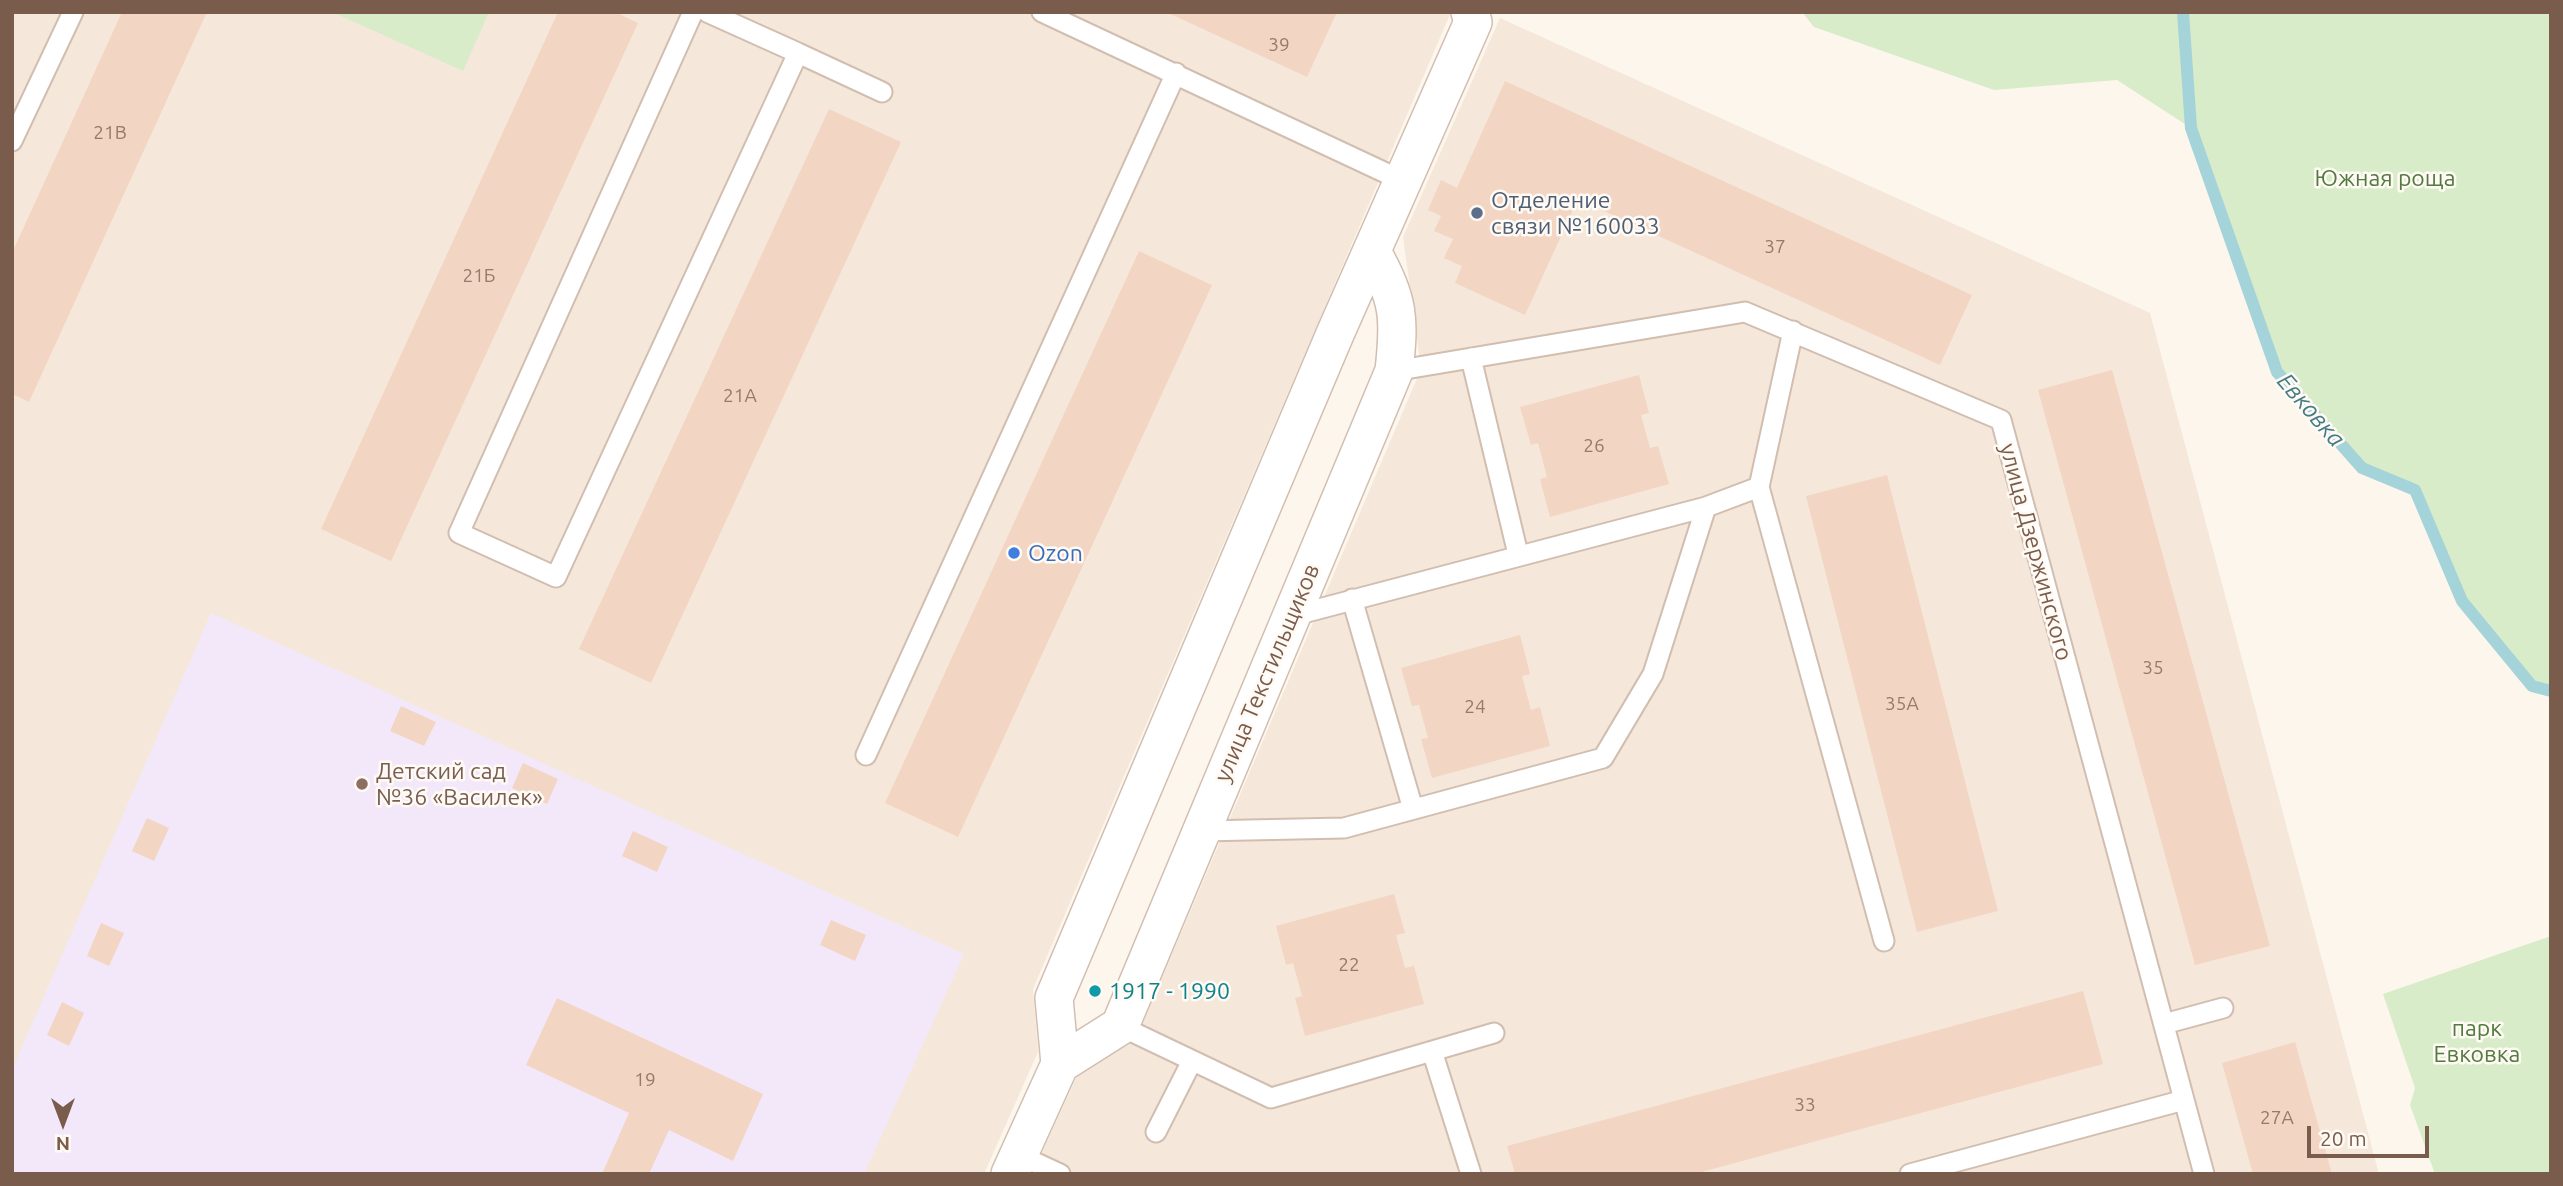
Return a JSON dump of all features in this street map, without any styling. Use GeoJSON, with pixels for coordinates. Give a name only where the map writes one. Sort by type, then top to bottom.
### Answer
{"type":"FeatureCollection","features":[{"type":"Feature","properties":{"kind":"street"},"geometry":{"type":"LineString","coordinates":[[1015,1164],[1060,1064],[1054,998],[1473,22],[1470,12]]}},
{"type":"Feature","properties":{"kind":"street","name":"улица Текстильщиков"},"geometry":{"type":"LineString","coordinates":[[1120,1026],[1394,371],[1399,327],[1392,287],[1372,252]]}},
{"type":"Feature","properties":{"kind":"street"},"geometry":{"type":"LineString","coordinates":[[1060,1064],[1120,1026]]}},
{"type":"Feature","properties":{"kind":"lane"},"geometry":{"type":"LineString","coordinates":[[12,141],[73,12]]}},
{"type":"Feature","properties":{"kind":"lane"},"geometry":{"type":"LineString","coordinates":[[693,12],[459,533],[556,577],[798,53]]}},
{"type":"Feature","properties":{"kind":"lane"},"geometry":{"type":"LineString","coordinates":[[707,12],[882,92]]}},
{"type":"Feature","properties":{"kind":"lane"},"geometry":{"type":"LineString","coordinates":[[1042,12],[1403,181]]}},
{"type":"Feature","properties":{"kind":"lane"},"geometry":{"type":"LineString","coordinates":[[866,755],[1176,73]]}},
{"type":"Feature","properties":{"kind":"lane","name":"улица Дзержинского"},"geometry":{"type":"LineString","coordinates":[[1394,371],[1745,312],[2001,420],[2204,1174]]}},
{"type":"Feature","properties":{"kind":"lane"},"geometry":{"type":"LineString","coordinates":[[1793,331],[1759,488],[1884,942]]}},
{"type":"Feature","properties":{"kind":"lane"},"geometry":{"type":"LineString","coordinates":[[1471,358],[1518,554]]}},
{"type":"Feature","properties":{"kind":"lane"},"geometry":{"type":"LineString","coordinates":[[1292,615],[1706,507],[1759,488]]}},
{"type":"Feature","properties":{"kind":"lane"},"geometry":{"type":"LineString","coordinates":[[1201,831],[1345,828],[1603,758],[1653,674],[1706,507]]}},
{"type":"Feature","properties":{"kind":"lane"},"geometry":{"type":"LineString","coordinates":[[1352,599],[1413,809]]}},
{"type":"Feature","properties":{"kind":"lane"},"geometry":{"type":"LineString","coordinates":[[2164,1024],[2223,1008]]}},
{"type":"Feature","properties":{"kind":"lane"},"geometry":{"type":"LineString","coordinates":[[1120,1026],[1271,1098],[1494,1032]]}},
{"type":"Feature","properties":{"kind":"lane"},"geometry":{"type":"LineString","coordinates":[[1432,1051],[1471,1174]]}},
{"type":"Feature","properties":{"kind":"lane"},"geometry":{"type":"LineString","coordinates":[[1156,1132],[1192,1060]]}},
{"type":"Feature","properties":{"kind":"lane"},"geometry":{"type":"LineString","coordinates":[[1910,1174],[2185,1100]]}},
{"type":"Feature","properties":{"kind":"lane"},"geometry":{"type":"LineString","coordinates":[[1015,1164],[1060,1174]]}},
{"type":"Feature","properties":{"kind":"shaded area"},"geometry":{"type":"Polygon","coordinates":[[[12,12],[1451,12],[1033,989],[1038,1052],[984,1174],[12,1174],[12,12]]]}},
{"type":"Feature","properties":{"kind":"shaded area"},"geometry":{"type":"Polygon","coordinates":[[[1500,18],[2150,313],[2379,1174],[1032,1174],[1078,1074],[1139,1032],[1421,369],[1403,237],[1500,18]]]}},
{"type":"Feature","properties":{"kind":"shaded area","name":"Детский сад №36 «Василек»"},"geometry":{"type":"Polygon","coordinates":[[[211,613],[964,954],[864,1174],[12,1174],[12,1070],[211,613]]]}},
{"type":"Feature","properties":{"kind":"green space"},"geometry":{"type":"Polygon","coordinates":[[[332,12],[489,12],[463,71],[332,12]]]}},
{"type":"Feature","properties":{"kind":"green space","name":"Южная роща"},"geometry":{"type":"Polygon","coordinates":[[[1802,12],[2551,12],[2551,691],[2532,686],[2462,601],[2415,490],[2362,468],[2277,372],[2191,128],[2117,80],[1994,90],[1814,27],[1802,12]]]}},
{"type":"Feature","properties":{"kind":"green space","name":"парк Евковка"},"geometry":{"type":"Polygon","coordinates":[[[2551,936],[2551,1174],[2435,1174],[2410,1105],[2415,1088],[2383,994],[2551,936]]]}},
{"type":"Feature","properties":{"kind":"building"},"geometry":{"type":"Polygon","coordinates":[[[122,12],[207,12],[29,402],[12,394],[12,253],[122,12]]]}},
{"type":"Feature","properties":{"kind":"building"},"geometry":{"type":"Polygon","coordinates":[[[558,12],[615,12],[638,23],[391,561],[321,529],[558,12]]]}},
{"type":"Feature","properties":{"kind":"building"},"geometry":{"type":"Polygon","coordinates":[[[1166,12],[1337,12],[1307,77],[1166,12]]]}},
{"type":"Feature","properties":{"kind":"building"},"geometry":{"type":"Polygon","coordinates":[[[1505,81],[1972,295],[1940,365],[1578,199],[1525,315],[1455,283],[1462,266],[1444,258],[1453,239],[1434,231],[1441,216],[1428,210],[1441,180],[1457,188],[1505,81]]]}},
{"type":"Feature","properties":{"kind":"building"},"geometry":{"type":"Polygon","coordinates":[[[829,109],[901,142],[651,683],[579,649],[829,109]]]}},
{"type":"Feature","properties":{"kind":"building"},"geometry":{"type":"Polygon","coordinates":[[[1139,251],[1212,285],[958,837],[885,803],[1139,251]]]}},
{"type":"Feature","properties":{"kind":"building"},"geometry":{"type":"Polygon","coordinates":[[[2112,370],[2270,946],[2195,965],[2038,390],[2112,370]]]}},
{"type":"Feature","properties":{"kind":"building"},"geometry":{"type":"Polygon","coordinates":[[[1639,375],[1649,413],[1641,415],[1650,448],[1658,446],[1669,484],[1550,517],[1540,479],[1547,477],[1538,443],[1531,445],[1520,407],[1639,375]]]}},
{"type":"Feature","properties":{"kind":"building"},"geometry":{"type":"Polygon","coordinates":[[[1887,475],[1998,911],[1917,932],[1806,496],[1887,475]]]}},
{"type":"Feature","properties":{"kind":"building"},"geometry":{"type":"Polygon","coordinates":[[[1520,635],[1530,674],[1522,676],[1531,710],[1540,707],[1550,746],[1432,778],[1421,739],[1428,738],[1419,705],[1412,706],[1401,668],[1520,635]]]}},
{"type":"Feature","properties":{"kind":"building"},"geometry":{"type":"Polygon","coordinates":[[[401,706],[436,722],[424,746],[390,731],[401,706]]]}},
{"type":"Feature","properties":{"kind":"building"},"geometry":{"type":"Polygon","coordinates":[[[523,763],[558,779],[547,804],[512,788],[523,763]]]}},
{"type":"Feature","properties":{"kind":"building"},"geometry":{"type":"Polygon","coordinates":[[[147,818],[169,828],[154,861],[132,851],[147,818]]]}},
{"type":"Feature","properties":{"kind":"building"},"geometry":{"type":"Polygon","coordinates":[[[633,831],[668,847],[657,872],[622,856],[633,831]]]}},
{"type":"Feature","properties":{"kind":"building"},"geometry":{"type":"Polygon","coordinates":[[[1394,894],[1405,933],[1396,935],[1405,968],[1414,966],[1424,1004],[1305,1036],[1295,998],[1302,996],[1293,963],[1286,965],[1276,926],[1394,894]]]}},
{"type":"Feature","properties":{"kind":"building"},"geometry":{"type":"Polygon","coordinates":[[[831,920],[866,935],[855,961],[820,945],[831,920]]]}},
{"type":"Feature","properties":{"kind":"building"},"geometry":{"type":"Polygon","coordinates":[[[101,923],[124,933],[109,966],[87,956],[101,923]]]}},
{"type":"Feature","properties":{"kind":"building"},"geometry":{"type":"Polygon","coordinates":[[[2083,991],[2103,1064],[1694,1174],[1515,1174],[1507,1146],[2083,991]]]}},
{"type":"Feature","properties":{"kind":"building"},"geometry":{"type":"Polygon","coordinates":[[[557,998],[763,1094],[733,1161],[669,1130],[649,1174],[602,1174],[629,1113],[526,1065],[557,998]]]}},
{"type":"Feature","properties":{"kind":"building"},"geometry":{"type":"Polygon","coordinates":[[[62,1002],[84,1013],[69,1046],[47,1035],[62,1002]]]}},
{"type":"Feature","properties":{"kind":"building"},"geometry":{"type":"Polygon","coordinates":[[[2295,1042],[2332,1174],[2253,1174],[2222,1063],[2295,1042]]]}},
{"type":"Feature","properties":{"kind":"waterway","name":"Евковка"},"geometry":{"type":"LineString","coordinates":[[2183,12],[2191,128],[2277,372],[2362,468],[2415,490],[2462,601],[2532,686],[2551,691]]}},
{"type":"Feature","properties":{"kind":"place","name":"Отделение связи №160033"},"geometry":{"type":"Point","coordinates":[1477,213]}},
{"type":"Feature","properties":{"kind":"place","name":"Ozon"},"geometry":{"type":"Point","coordinates":[1014,553]}},
{"type":"Feature","properties":{"kind":"place","name":"Детский сад №36 «Василек»"},"geometry":{"type":"Point","coordinates":[362,784]}},
{"type":"Feature","properties":{"kind":"place","name":"1917 - 1990"},"geometry":{"type":"Point","coordinates":[1095,991]}}]}
